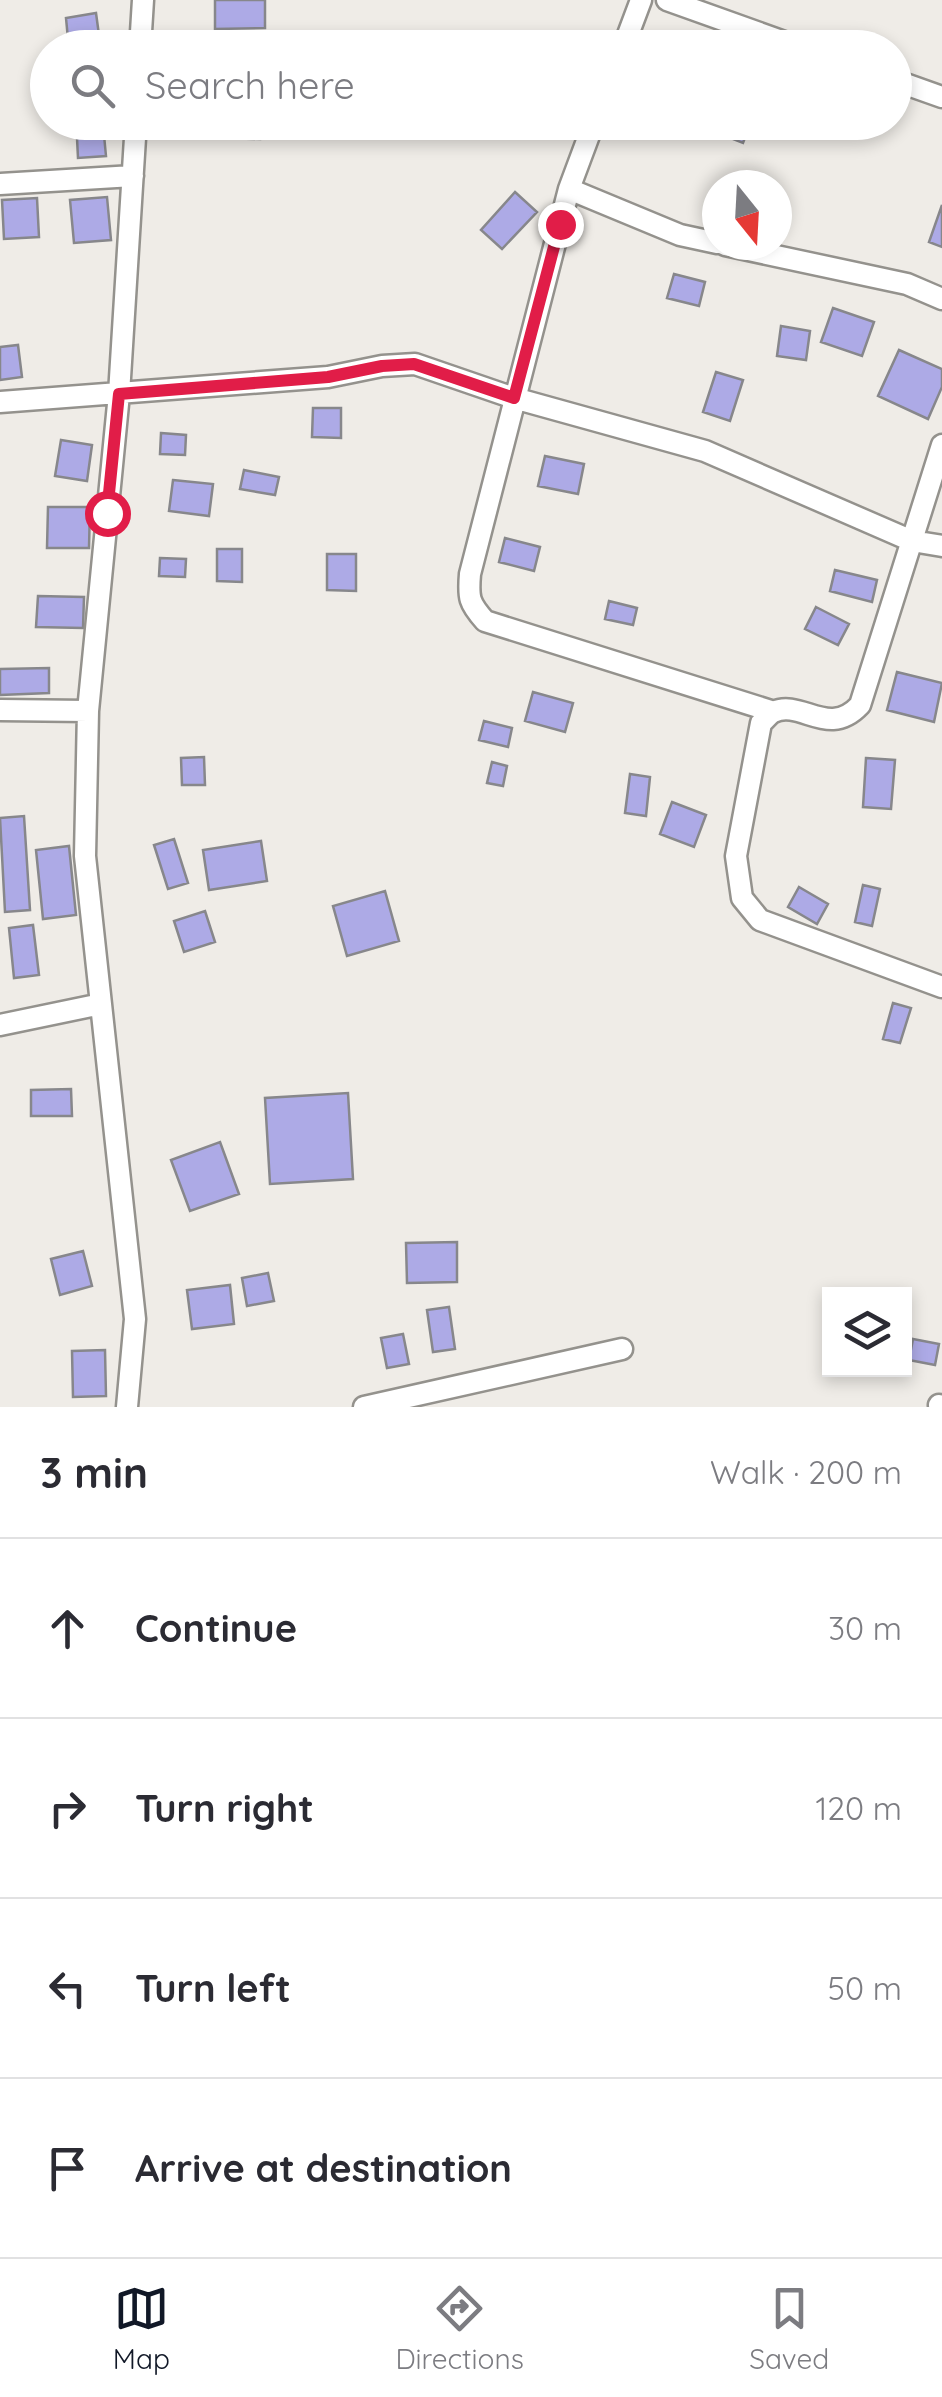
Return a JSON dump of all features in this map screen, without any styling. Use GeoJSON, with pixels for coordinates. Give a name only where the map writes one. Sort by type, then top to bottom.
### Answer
{"type":"FeatureCollection","features":[{"type":"Feature","properties":{"kind":"street"},"geometry":{"type":"LineString","coordinates":[[141,30],[142,0]]}},
{"type":"Feature","properties":{"kind":"street"},"geometry":{"type":"LineString","coordinates":[[630,30],[642,0]]}},
{"type":"Feature","properties":{"kind":"street"},"geometry":{"type":"LineString","coordinates":[[667,0],[751,30]]}},
{"type":"Feature","properties":{"kind":"street"},"geometry":{"type":"LineString","coordinates":[[912,86],[942,97]]}},
{"type":"Feature","properties":{"kind":"street"},"geometry":{"type":"LineString","coordinates":[[127,1407],[135,1319],[84,856],[88,711],[119,394],[135,140]]}},
{"type":"Feature","properties":{"kind":"street"},"geometry":{"type":"LineString","coordinates":[[587,140],[568,189],[470,574],[468,596],[486,620],[774,712],[838,720],[860,705],[942,445]]}},
{"type":"Feature","properties":{"kind":"street"},"geometry":{"type":"LineString","coordinates":[[0,184],[133,176]]}},
{"type":"Feature","properties":{"kind":"street"},"geometry":{"type":"LineString","coordinates":[[568,189],[680,235],[702,240]]}},
{"type":"Feature","properties":{"kind":"street"},"geometry":{"type":"LineString","coordinates":[[792,259],[907,284],[942,299]]}},
{"type":"Feature","properties":{"kind":"street"},"geometry":{"type":"LineString","coordinates":[[0,402],[328,377],[414,364],[514,398],[705,451],[912,541],[942,546]]}},
{"type":"Feature","properties":{"kind":"street"},"geometry":{"type":"LineString","coordinates":[[0,710],[88,711]]}},
{"type":"Feature","properties":{"kind":"street"},"geometry":{"type":"LineString","coordinates":[[774,712],[761,724],[736,856],[742,898],[760,920],[942,987]]}},
{"type":"Feature","properties":{"kind":"street"},"geometry":{"type":"LineString","coordinates":[[0,1025],[101,1004]]}},
{"type":"Feature","properties":{"kind":"street"},"geometry":{"type":"LineString","coordinates":[[364,1407],[622,1349]]}},
{"type":"Feature","properties":{"kind":"building"},"geometry":{"type":"Polygon","coordinates":[[[215,0],[265,0],[265,28],[215,29],[215,0]]]}},
{"type":"Feature","properties":{"kind":"building"},"geometry":{"type":"Polygon","coordinates":[[[96,13],[98,30],[67,30],[66,18],[96,13]]]}},
{"type":"Feature","properties":{"kind":"building"},"geometry":{"type":"Polygon","coordinates":[[[77,140],[104,140],[106,156],[78,158],[77,140]]]}},
{"type":"Feature","properties":{"kind":"building"},"geometry":{"type":"Polygon","coordinates":[[[515,192],[537,212],[502,249],[481,230],[515,192]]]}},
{"type":"Feature","properties":{"kind":"building"},"geometry":{"type":"Polygon","coordinates":[[[107,197],[111,240],[74,243],[70,200],[107,197]]]}},
{"type":"Feature","properties":{"kind":"building"},"geometry":{"type":"Polygon","coordinates":[[[37,198],[39,237],[4,239],[2,200],[37,198]]]}},
{"type":"Feature","properties":{"kind":"building"},"geometry":{"type":"Polygon","coordinates":[[[942,205],[942,247],[929,242],[942,205]]]}},
{"type":"Feature","properties":{"kind":"building"},"geometry":{"type":"Polygon","coordinates":[[[674,274],[705,282],[699,306],[667,298],[674,274]]]}},
{"type":"Feature","properties":{"kind":"building"},"geometry":{"type":"Polygon","coordinates":[[[833,308],[874,322],[862,356],[821,342],[833,308]]]}},
{"type":"Feature","properties":{"kind":"building"},"geometry":{"type":"Polygon","coordinates":[[[781,326],[810,331],[806,360],[777,356],[781,326]]]}},
{"type":"Feature","properties":{"kind":"building"},"geometry":{"type":"Polygon","coordinates":[[[18,345],[22,377],[0,380],[0,347],[18,345]]]}},
{"type":"Feature","properties":{"kind":"building"},"geometry":{"type":"Polygon","coordinates":[[[899,350],[942,369],[942,387],[928,419],[878,396],[899,350]]]}},
{"type":"Feature","properties":{"kind":"building"},"geometry":{"type":"Polygon","coordinates":[[[716,372],[743,380],[730,421],[703,412],[716,372]]]}},
{"type":"Feature","properties":{"kind":"building"},"geometry":{"type":"Polygon","coordinates":[[[313,408],[341,408],[341,438],[312,437],[313,408]]]}},
{"type":"Feature","properties":{"kind":"building"},"geometry":{"type":"Polygon","coordinates":[[[161,433],[186,435],[185,455],[160,454],[161,433]]]}},
{"type":"Feature","properties":{"kind":"building"},"geometry":{"type":"Polygon","coordinates":[[[61,440],[92,445],[87,481],[55,476],[61,440]]]}},
{"type":"Feature","properties":{"kind":"building"},"geometry":{"type":"Polygon","coordinates":[[[545,456],[584,464],[578,494],[538,486],[545,456]]]}},
{"type":"Feature","properties":{"kind":"building"},"geometry":{"type":"Polygon","coordinates":[[[244,470],[279,477],[275,495],[240,489],[244,470]]]}},
{"type":"Feature","properties":{"kind":"building"},"geometry":{"type":"Polygon","coordinates":[[[173,480],[213,484],[209,516],[169,511],[173,480]]]}},
{"type":"Feature","properties":{"kind":"building"},"geometry":{"type":"Polygon","coordinates":[[[48,507],[90,507],[89,548],[47,548],[48,507]]]}},
{"type":"Feature","properties":{"kind":"building"},"geometry":{"type":"Polygon","coordinates":[[[505,538],[540,547],[534,571],[499,562],[505,538]]]}},
{"type":"Feature","properties":{"kind":"building"},"geometry":{"type":"Polygon","coordinates":[[[217,549],[242,549],[242,582],[217,581],[217,549]]]}},
{"type":"Feature","properties":{"kind":"building"},"geometry":{"type":"Polygon","coordinates":[[[327,554],[356,554],[356,591],[327,590],[327,554]]]}},
{"type":"Feature","properties":{"kind":"building"},"geometry":{"type":"Polygon","coordinates":[[[160,558],[186,559],[185,577],[159,576],[160,558]]]}},
{"type":"Feature","properties":{"kind":"building"},"geometry":{"type":"Polygon","coordinates":[[[835,570],[877,580],[872,602],[830,591],[835,570]]]}},
{"type":"Feature","properties":{"kind":"building"},"geometry":{"type":"Polygon","coordinates":[[[38,596],[84,597],[83,628],[36,627],[38,596]]]}},
{"type":"Feature","properties":{"kind":"building"},"geometry":{"type":"Polygon","coordinates":[[[609,601],[637,608],[633,625],[605,619],[609,601]]]}},
{"type":"Feature","properties":{"kind":"building"},"geometry":{"type":"Polygon","coordinates":[[[816,607],[849,624],[838,645],[805,629],[816,607]]]}},
{"type":"Feature","properties":{"kind":"building"},"geometry":{"type":"Polygon","coordinates":[[[49,668],[49,693],[0,695],[0,669],[49,668]]]}},
{"type":"Feature","properties":{"kind":"building"},"geometry":{"type":"Polygon","coordinates":[[[897,672],[942,683],[934,722],[887,710],[897,672]]]}},
{"type":"Feature","properties":{"kind":"building"},"geometry":{"type":"Polygon","coordinates":[[[533,692],[573,703],[565,732],[525,721],[533,692]]]}},
{"type":"Feature","properties":{"kind":"building"},"geometry":{"type":"Polygon","coordinates":[[[484,721],[512,728],[508,747],[479,740],[484,721]]]}},
{"type":"Feature","properties":{"kind":"building"},"geometry":{"type":"Polygon","coordinates":[[[204,757],[205,785],[182,785],[181,758],[204,757]]]}},
{"type":"Feature","properties":{"kind":"building"},"geometry":{"type":"Polygon","coordinates":[[[866,758],[895,760],[891,809],[863,807],[866,758]]]}},
{"type":"Feature","properties":{"kind":"building"},"geometry":{"type":"Polygon","coordinates":[[[492,762],[507,766],[503,786],[487,783],[492,762]]]}},
{"type":"Feature","properties":{"kind":"building"},"geometry":{"type":"Polygon","coordinates":[[[630,774],[650,777],[646,816],[625,813],[630,774]]]}},
{"type":"Feature","properties":{"kind":"building"},"geometry":{"type":"Polygon","coordinates":[[[672,802],[706,815],[694,847],[660,834],[672,802]]]}},
{"type":"Feature","properties":{"kind":"building"},"geometry":{"type":"Polygon","coordinates":[[[24,816],[30,910],[5,912],[0,818],[24,816]]]}},
{"type":"Feature","properties":{"kind":"building"},"geometry":{"type":"Polygon","coordinates":[[[174,839],[188,883],[168,889],[154,845],[174,839]]]}},
{"type":"Feature","properties":{"kind":"building"},"geometry":{"type":"Polygon","coordinates":[[[261,841],[267,881],[209,890],[203,850],[261,841]]]}},
{"type":"Feature","properties":{"kind":"building"},"geometry":{"type":"Polygon","coordinates":[[[69,846],[76,915],[43,919],[36,850],[69,846]]]}},
{"type":"Feature","properties":{"kind":"building"},"geometry":{"type":"Polygon","coordinates":[[[863,885],[880,889],[872,926],[855,922],[863,885]]]}},
{"type":"Feature","properties":{"kind":"building"},"geometry":{"type":"Polygon","coordinates":[[[799,887],[828,904],[817,924],[788,907],[799,887]]]}},
{"type":"Feature","properties":{"kind":"building"},"geometry":{"type":"Polygon","coordinates":[[[385,891],[399,941],[347,956],[333,906],[385,891]]]}},
{"type":"Feature","properties":{"kind":"building"},"geometry":{"type":"Polygon","coordinates":[[[205,911],[215,942],[184,952],[174,921],[205,911]]]}},
{"type":"Feature","properties":{"kind":"building"},"geometry":{"type":"Polygon","coordinates":[[[33,925],[39,975],[14,978],[9,928],[33,925]]]}},
{"type":"Feature","properties":{"kind":"building"},"geometry":{"type":"Polygon","coordinates":[[[893,1003],[911,1008],[900,1043],[883,1039],[893,1003]]]}},
{"type":"Feature","properties":{"kind":"building"},"geometry":{"type":"Polygon","coordinates":[[[71,1089],[72,1116],[31,1116],[31,1090],[71,1089]]]}},
{"type":"Feature","properties":{"kind":"building"},"geometry":{"type":"Polygon","coordinates":[[[348,1093],[353,1179],[270,1184],[265,1098],[348,1093]]]}},
{"type":"Feature","properties":{"kind":"building"},"geometry":{"type":"Polygon","coordinates":[[[220,1142],[239,1194],[190,1211],[171,1160],[220,1142]]]}},
{"type":"Feature","properties":{"kind":"building"},"geometry":{"type":"Polygon","coordinates":[[[457,1242],[457,1282],[407,1283],[406,1243],[457,1242]]]}},
{"type":"Feature","properties":{"kind":"building"},"geometry":{"type":"Polygon","coordinates":[[[83,1251],[92,1286],[60,1295],[51,1259],[83,1251]]]}},
{"type":"Feature","properties":{"kind":"building"},"geometry":{"type":"Polygon","coordinates":[[[268,1273],[274,1301],[247,1306],[242,1278],[268,1273]]]}},
{"type":"Feature","properties":{"kind":"building"},"geometry":{"type":"Polygon","coordinates":[[[230,1285],[234,1324],[192,1329],[187,1290],[230,1285]]]}},
{"type":"Feature","properties":{"kind":"building"},"geometry":{"type":"Polygon","coordinates":[[[449,1307],[455,1349],[433,1352],[427,1310],[449,1307]]]}},
{"type":"Feature","properties":{"kind":"building"},"geometry":{"type":"Polygon","coordinates":[[[403,1334],[409,1364],[387,1368],[381,1338],[403,1334]]]}},
{"type":"Feature","properties":{"kind":"building"},"geometry":{"type":"Polygon","coordinates":[[[913,1339],[939,1344],[935,1365],[912,1361],[913,1339]]]}},
{"type":"Feature","properties":{"kind":"building"},"geometry":{"type":"Polygon","coordinates":[[[105,1350],[106,1396],[73,1397],[72,1351],[105,1350]]]}},
{"type":"Feature","properties":{"kind":"route"},"geometry":{"type":"LineString","coordinates":[[107,513],[119,394],[328,377],[414,364],[514,398],[560,224]]}}]}
